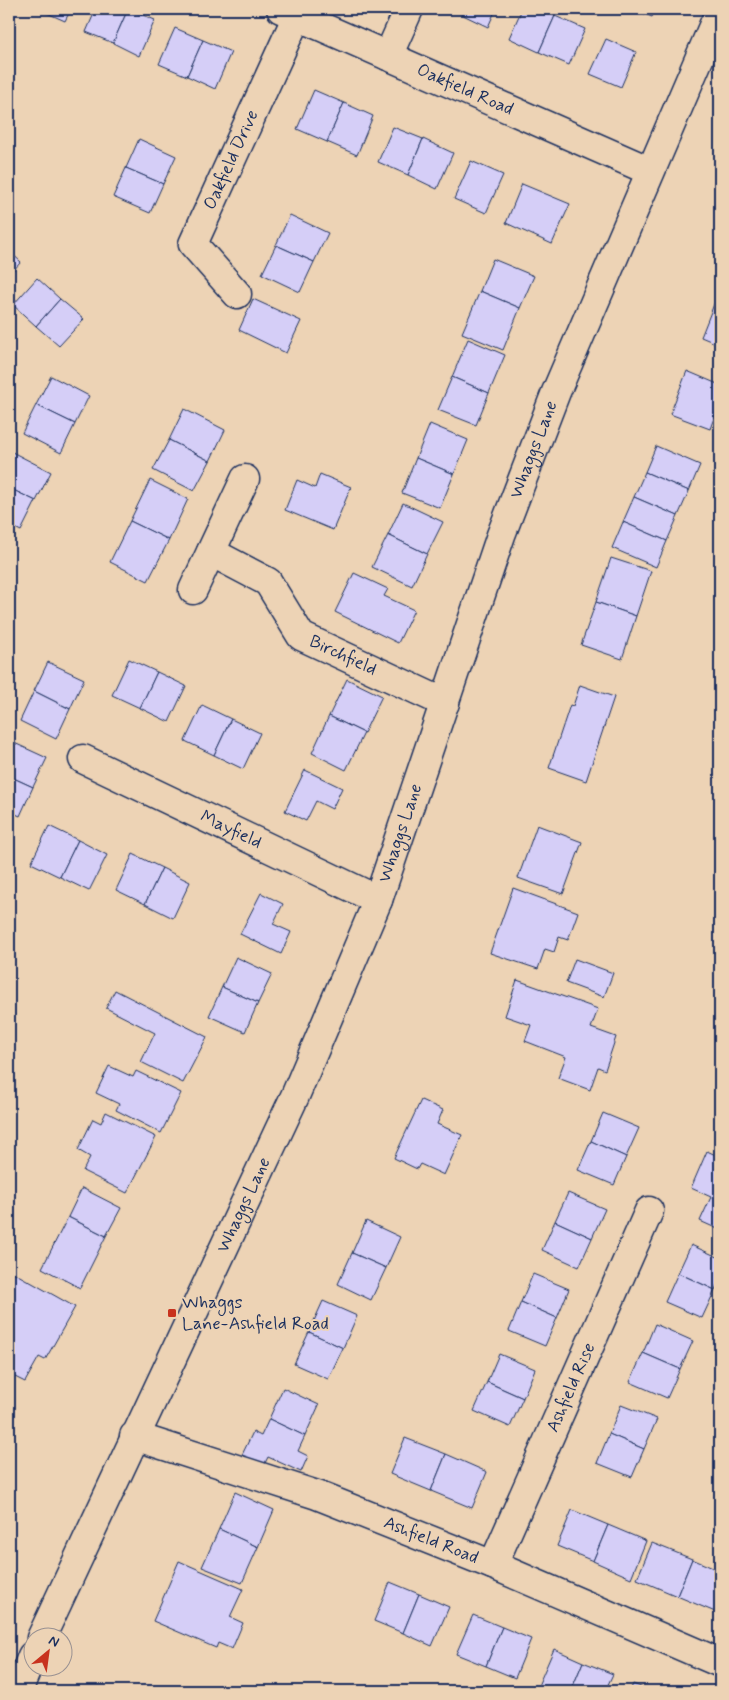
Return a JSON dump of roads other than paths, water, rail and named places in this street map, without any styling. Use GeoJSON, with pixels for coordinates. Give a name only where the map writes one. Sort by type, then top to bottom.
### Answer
{"type":"FeatureCollection","features":[{"type":"Feature","properties":{"kind":"street"},"geometry":{"type":"LineString","coordinates":[[388,56],[409,9]]}},
{"type":"Feature","properties":{"kind":"street","name":"Whaggs Lane"},"geometry":{"type":"LineString","coordinates":[[46,1628],[295,1096],[378,900],[501,535],[528,463],[556,392],[720,10]]}},
{"type":"Feature","properties":{"kind":"street","name":"Oakfield Road"},"geometry":{"type":"LineString","coordinates":[[289,12],[650,171]]}},
{"type":"Feature","properties":{"kind":"street","name":"Oakfield Drive"},"geometry":{"type":"LineString","coordinates":[[237,294],[193,244],[289,12]]}},
{"type":"Feature","properties":{"kind":"street"},"geometry":{"type":"LineString","coordinates":[[193,590],[245,480]]}},
{"type":"Feature","properties":{"kind":"street","name":"Birchfield"},"geometry":{"type":"LineString","coordinates":[[211,552],[268,582],[301,636],[445,703]]}},
{"type":"Feature","properties":{"kind":"street","name":"Mayfield"},"geometry":{"type":"LineString","coordinates":[[83,759],[378,900]]}},
{"type":"Feature","properties":{"kind":"street","name":"Ashfield Rise"},"geometry":{"type":"LineString","coordinates":[[493,1565],[649,1211]]}},
{"type":"Feature","properties":{"kind":"street","name":"Ashfield Road"},"geometry":{"type":"LineString","coordinates":[[134,1436],[317,1495],[493,1565],[720,1662]]}},
{"type":"Feature","properties":{"kind":"street"},"geometry":{"type":"LineString","coordinates":[[18,1691],[23,1678]]}},
{"type":"Feature","properties":{"kind":"place","name":"Whaggs Lane-Ashfield Road"},"geometry":{"type":"Point","coordinates":[172,1313]}}]}
